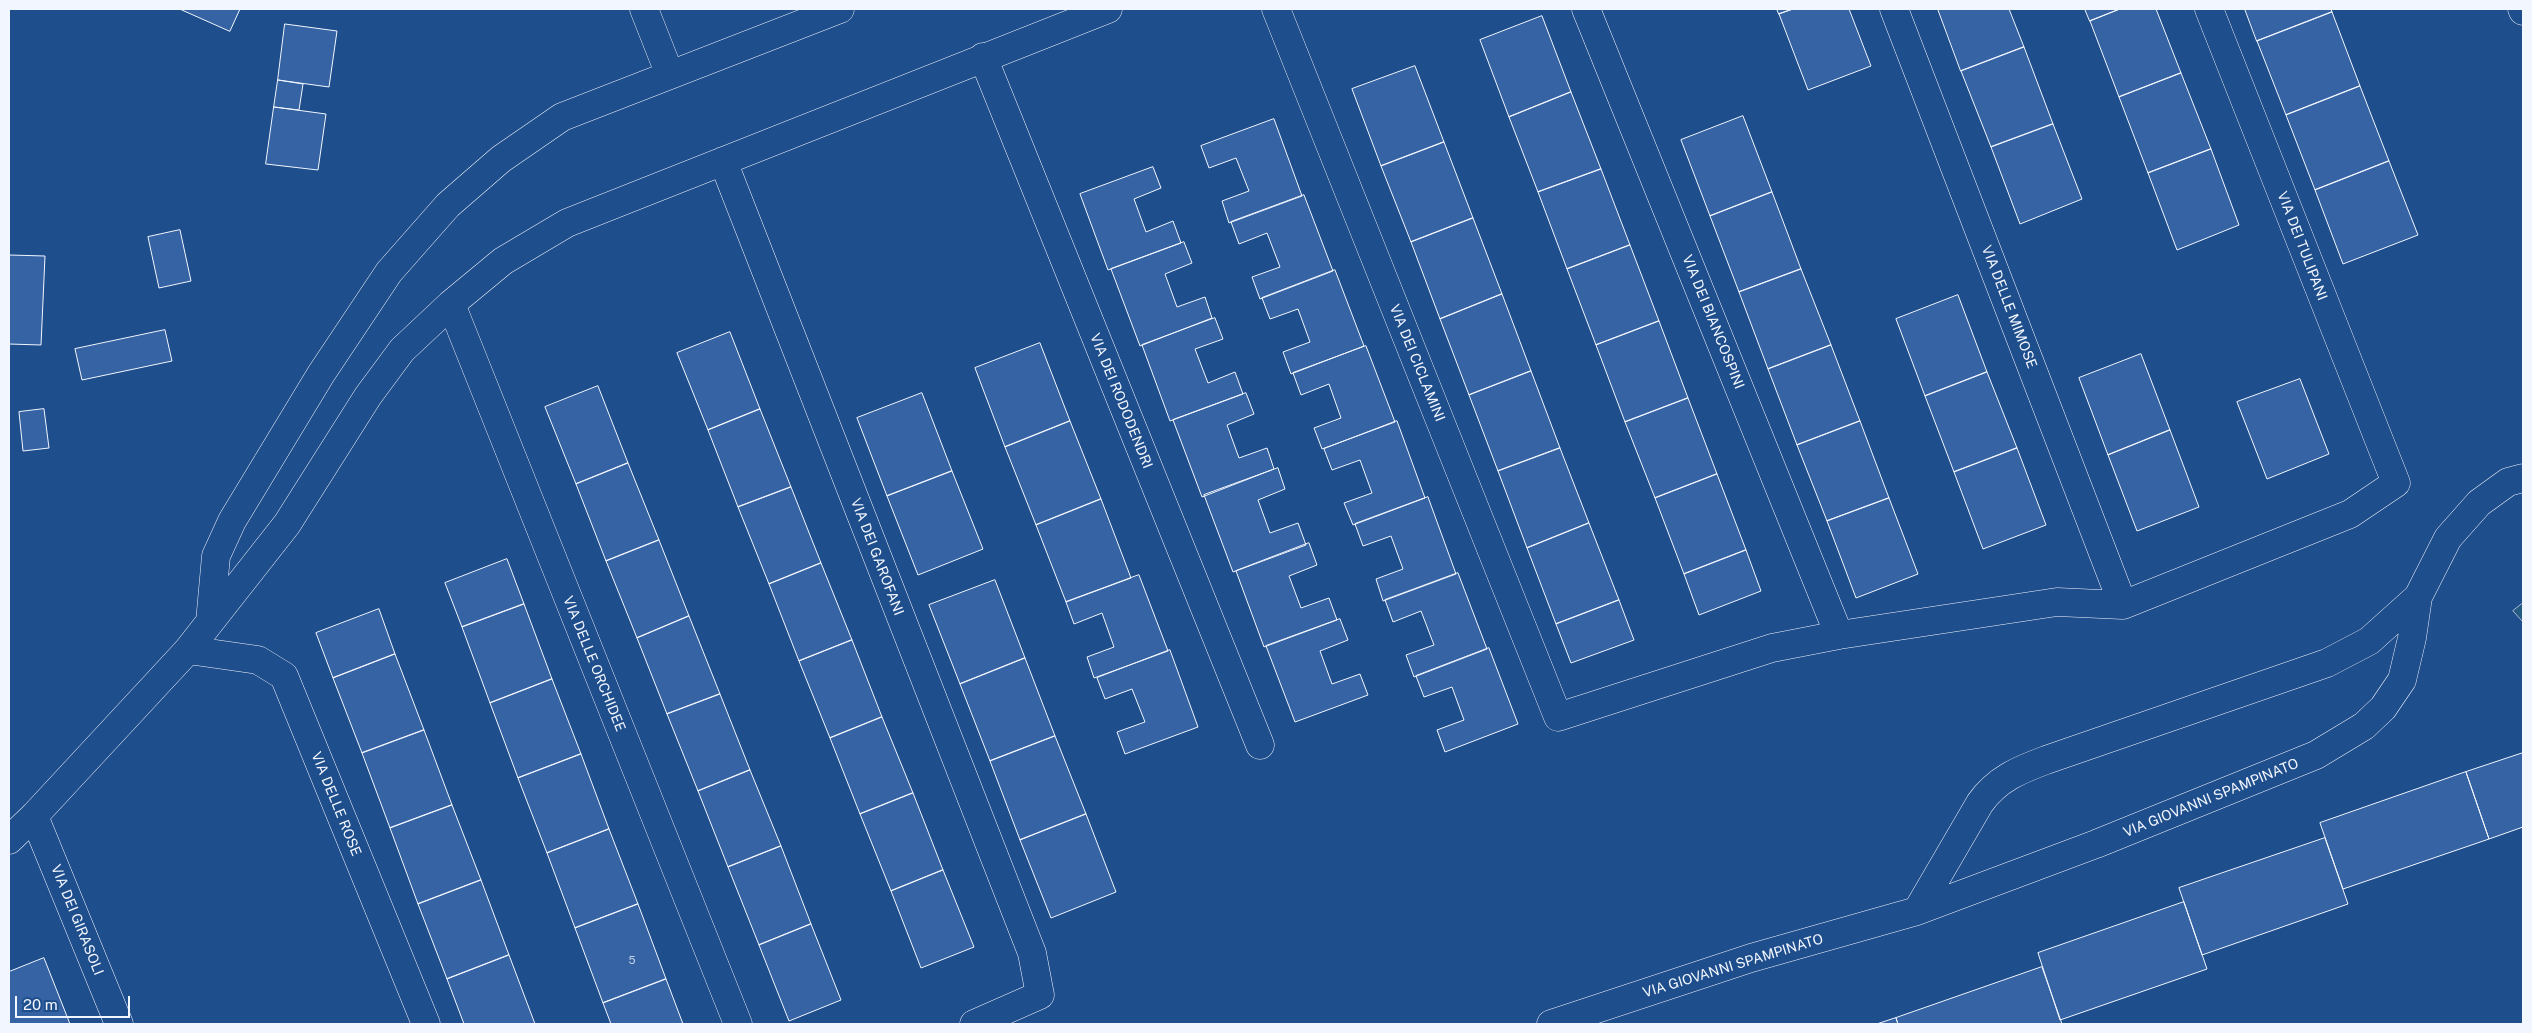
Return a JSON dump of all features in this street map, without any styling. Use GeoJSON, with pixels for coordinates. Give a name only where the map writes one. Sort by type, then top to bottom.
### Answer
{"type":"FeatureCollection","features":[{"type":"Feature","properties":{"kind":"street"},"geometry":{"type":"LineString","coordinates":[[644,9],[670,75]]}},
{"type":"Feature","properties":{"kind":"street"},"geometry":{"type":"LineString","coordinates":[[210,622],[216,556],[232,522],[320,374],[389,272],[448,205],[501,159],[562,117],[840,9]]}},
{"type":"Feature","properties":{"kind":"street"},"geometry":{"type":"LineString","coordinates":[[9,840],[34,816],[188,650],[287,524],[368,396],[402,350],[451,304],[503,261],[567,223],[1108,9]]}},
{"type":"Feature","properties":{"kind":"street","name":"VIA DEI CICLAMINI"},"geometry":{"type":"LineString","coordinates":[[1276,9],[1558,717],[1772,648],[1839,635]]}},
{"type":"Feature","properties":{"kind":"street","name":"VIA DEI BIANCOSPINI"},"geometry":{"type":"LineString","coordinates":[[1586,9],[1839,635]]}},
{"type":"Feature","properties":{"kind":"street","name":"VIA DELLE MIMOSE"},"geometry":{"type":"LineString","coordinates":[[1894,9],[2123,605]]}},
{"type":"Feature","properties":{"kind":"street","name":"VIA DEI TULIPANI"},"geometry":{"type":"LineString","coordinates":[[2123,605],[2350,514],[2396,483],[2209,9]]}},
{"type":"Feature","properties":{"kind":"street","name":"VIA DEI RODODENDRI"},"geometry":{"type":"LineString","coordinates":[[983,57],[1260,745]]}},
{"type":"Feature","properties":{"kind":"street","name":"VIA DEI GAROFANI"},"geometry":{"type":"LineString","coordinates":[[723,161],[1032,953],[1040,995],[974,1024]]}},
{"type":"Feature","properties":{"kind":"street","name":"VIA DELLE ORCHIDEE"},"geometry":{"type":"LineString","coordinates":[[451,304],[738,1024]]}},
{"type":"Feature","properties":{"kind":"street","name":"VIA GIOVANNI SPAMPINATO"},"geometry":{"type":"LineString","coordinates":[[1551,1024],[1751,958],[1917,911],[2096,844],[2316,755],[2364,726],[2383,708],[2402,680],[2412,638],[2418,597],[2448,538],[2479,503],[2508,482],[2523,478]]}},
{"type":"Feature","properties":{"kind":"street","name":"VIA GIOVANNI SPAMPINATO"},"geometry":{"type":"LineString","coordinates":[[1917,911],[1980,803],[2001,780],[2046,760],[2327,663],[2369,641],[2418,597]]}},
{"type":"Feature","properties":{"kind":"street"},"geometry":{"type":"LineString","coordinates":[[1839,635],[2057,602],[2123,605]]}},
{"type":"Feature","properties":{"kind":"street","name":"VIA DELLE ROSE"},"geometry":{"type":"LineString","coordinates":[[188,650],[258,660],[284,676],[426,1024]]}},
{"type":"Feature","properties":{"kind":"street","name":"VIA DEI GIRASOLI"},"geometry":{"type":"LineString","coordinates":[[34,816],[119,1024]]}},
{"type":"Feature","properties":{"kind":"shaded area"},"geometry":{"type":"Polygon","coordinates":[[[2523,603],[2523,622],[2513,611],[2523,603]]]}},
{"type":"Feature","properties":{"kind":"building"},"geometry":{"type":"Polygon","coordinates":[[[180,9],[240,9],[230,31],[180,9]]]}},
{"type":"Feature","properties":{"kind":"building"},"geometry":{"type":"Polygon","coordinates":[[[1777,9],[1793,9],[1779,14],[1777,9]]]}},
{"type":"Feature","properties":{"kind":"building"},"geometry":{"type":"Polygon","coordinates":[[[1793,9],[1849,9],[1871,66],[1808,90],[1779,14],[1793,9]]]}},
{"type":"Feature","properties":{"kind":"building"},"geometry":{"type":"Polygon","coordinates":[[[1938,9],[2009,9],[2024,47],[1961,71],[1938,9]]]}},
{"type":"Feature","properties":{"kind":"building"},"geometry":{"type":"Polygon","coordinates":[[[2085,9],[2120,9],[2090,21],[2085,9]]]}},
{"type":"Feature","properties":{"kind":"building"},"geometry":{"type":"Polygon","coordinates":[[[2120,9],[2156,9],[2181,73],[2119,97],[2090,21],[2120,9]]]}},
{"type":"Feature","properties":{"kind":"building"},"geometry":{"type":"Polygon","coordinates":[[[2245,9],[2331,9],[2332,12],[2257,41],[2245,9]]]}},
{"type":"Feature","properties":{"kind":"building"},"geometry":{"type":"Polygon","coordinates":[[[2332,12],[2360,86],[2286,115],[2257,41],[2332,12]]]}},
{"type":"Feature","properties":{"kind":"building"},"geometry":{"type":"Polygon","coordinates":[[[1542,16],[1571,92],[1509,117],[1480,40],[1542,16]]]}},
{"type":"Feature","properties":{"kind":"building"},"geometry":{"type":"Polygon","coordinates":[[[285,24],[337,31],[329,87],[278,80],[285,24]]]}},
{"type":"Feature","properties":{"kind":"building"},"geometry":{"type":"Polygon","coordinates":[[[2024,47],[2053,124],[1991,147],[1961,71],[2024,47]]]}},
{"type":"Feature","properties":{"kind":"building"},"geometry":{"type":"Polygon","coordinates":[[[1415,66],[1444,142],[1381,166],[1352,89],[1415,66]]]}},
{"type":"Feature","properties":{"kind":"building"},"geometry":{"type":"Polygon","coordinates":[[[2181,73],[2211,149],[2148,173],[2119,97],[2181,73]]]}},
{"type":"Feature","properties":{"kind":"building"},"geometry":{"type":"Polygon","coordinates":[[[278,80],[303,84],[299,110],[274,107],[278,80]]]}},
{"type":"Feature","properties":{"kind":"building"},"geometry":{"type":"Polygon","coordinates":[[[2360,86],[2389,161],[2315,190],[2286,115],[2360,86]]]}},
{"type":"Feature","properties":{"kind":"building"},"geometry":{"type":"Polygon","coordinates":[[[1571,92],[1601,169],[1538,192],[1509,117],[1571,92]]]}},
{"type":"Feature","properties":{"kind":"building"},"geometry":{"type":"Polygon","coordinates":[[[274,107],[326,114],[318,170],[266,164],[274,107]]]}},
{"type":"Feature","properties":{"kind":"building"},"geometry":{"type":"Polygon","coordinates":[[[1743,116],[1772,192],[1710,216],[1681,140],[1743,116]]]}},
{"type":"Feature","properties":{"kind":"building"},"geometry":{"type":"Polygon","coordinates":[[[1274,119],[1302,196],[1229,223],[1222,201],[1249,191],[1236,158],[1209,168],[1201,146],[1274,119]]]}},
{"type":"Feature","properties":{"kind":"building"},"geometry":{"type":"Polygon","coordinates":[[[2053,124],[2082,199],[2020,224],[1991,147],[2053,124]]]}},
{"type":"Feature","properties":{"kind":"building"},"geometry":{"type":"Polygon","coordinates":[[[1444,142],[1473,218],[1411,242],[1381,166],[1444,142]]]}},
{"type":"Feature","properties":{"kind":"building"},"geometry":{"type":"Polygon","coordinates":[[[2211,149],[2239,225],[2177,250],[2148,173],[2211,149]]]}},
{"type":"Feature","properties":{"kind":"building"},"geometry":{"type":"Polygon","coordinates":[[[2389,161],[2418,235],[2343,264],[2315,190],[2389,161]]]}},
{"type":"Feature","properties":{"kind":"building"},"geometry":{"type":"Polygon","coordinates":[[[1153,167],[1161,188],[1134,199],[1146,232],[1173,221],[1181,243],[1108,270],[1080,194],[1153,167]]]}},
{"type":"Feature","properties":{"kind":"building"},"geometry":{"type":"Polygon","coordinates":[[[1601,169],[1630,245],[1567,269],[1538,192],[1601,169]]]}},
{"type":"Feature","properties":{"kind":"building"},"geometry":{"type":"Polygon","coordinates":[[[1772,192],[1801,269],[1739,292],[1710,216],[1772,192]]]}},
{"type":"Feature","properties":{"kind":"building"},"geometry":{"type":"Polygon","coordinates":[[[1304,195],[1333,271],[1260,299],[1252,277],[1280,267],[1267,233],[1239,244],[1231,222],[1304,195]]]}},
{"type":"Feature","properties":{"kind":"building"},"geometry":{"type":"Polygon","coordinates":[[[1473,218],[1502,294],[1440,319],[1411,242],[1473,218]]]}},
{"type":"Feature","properties":{"kind":"building"},"geometry":{"type":"Polygon","coordinates":[[[180,230],[191,281],[159,288],[148,237],[180,230]]]}},
{"type":"Feature","properties":{"kind":"building"},"geometry":{"type":"Polygon","coordinates":[[[1184,242],[1192,263],[1165,274],[1177,307],[1205,297],[1212,318],[1140,346],[1111,269],[1184,242]]]}},
{"type":"Feature","properties":{"kind":"building"},"geometry":{"type":"Polygon","coordinates":[[[1630,245],[1659,321],[1596,345],[1567,269],[1630,245]]]}},
{"type":"Feature","properties":{"kind":"building"},"geometry":{"type":"Polygon","coordinates":[[[9,255],[45,256],[41,345],[9,344],[9,255]]]}},
{"type":"Feature","properties":{"kind":"building"},"geometry":{"type":"Polygon","coordinates":[[[1801,269],[1831,345],[1768,369],[1739,292],[1801,269]]]}},
{"type":"Feature","properties":{"kind":"building"},"geometry":{"type":"Polygon","coordinates":[[[1335,270],[1364,346],[1291,374],[1283,352],[1310,342],[1298,309],[1270,319],[1262,298],[1335,270]]]}},
{"type":"Feature","properties":{"kind":"building"},"geometry":{"type":"Polygon","coordinates":[[[1502,294],[1531,371],[1469,395],[1440,319],[1502,294]]]}},
{"type":"Feature","properties":{"kind":"building"},"geometry":{"type":"Polygon","coordinates":[[[1958,295],[1987,372],[1925,396],[1896,319],[1958,295]]]}},
{"type":"Feature","properties":{"kind":"building"},"geometry":{"type":"Polygon","coordinates":[[[1215,318],[1223,339],[1195,349],[1208,383],[1235,372],[1243,394],[1170,421],[1142,345],[1215,318]]]}},
{"type":"Feature","properties":{"kind":"building"},"geometry":{"type":"Polygon","coordinates":[[[1659,321],[1688,398],[1625,422],[1596,345],[1659,321]]]}},
{"type":"Feature","properties":{"kind":"building"},"geometry":{"type":"Polygon","coordinates":[[[165,330],[172,361],[82,380],[75,349],[165,330]]]}},
{"type":"Feature","properties":{"kind":"building"},"geometry":{"type":"Polygon","coordinates":[[[730,332],[760,409],[708,430],[677,353],[730,332]]]}},
{"type":"Feature","properties":{"kind":"building"},"geometry":{"type":"Polygon","coordinates":[[[1040,343],[1070,421],[1005,447],[975,368],[1040,343]]]}},
{"type":"Feature","properties":{"kind":"building"},"geometry":{"type":"Polygon","coordinates":[[[1831,345],[1860,421],[1797,445],[1768,369],[1831,345]]]}},
{"type":"Feature","properties":{"kind":"building"},"geometry":{"type":"Polygon","coordinates":[[[1366,346],[1395,422],[1322,449],[1314,428],[1341,418],[1329,384],[1301,395],[1293,373],[1366,346]]]}},
{"type":"Feature","properties":{"kind":"building"},"geometry":{"type":"Polygon","coordinates":[[[2141,354],[2170,430],[2108,455],[2079,378],[2141,354]]]}},
{"type":"Feature","properties":{"kind":"building"},"geometry":{"type":"Polygon","coordinates":[[[1531,371],[1560,448],[1498,471],[1469,395],[1531,371]]]}},
{"type":"Feature","properties":{"kind":"building"},"geometry":{"type":"Polygon","coordinates":[[[1987,372],[2017,448],[1954,472],[1925,396],[1987,372]]]}},
{"type":"Feature","properties":{"kind":"building"},"geometry":{"type":"Polygon","coordinates":[[[2300,379],[2329,454],[2267,479],[2237,402],[2300,379]]]}},
{"type":"Feature","properties":{"kind":"building"},"geometry":{"type":"Polygon","coordinates":[[[598,386],[628,463],[576,484],[545,407],[598,386]]]}},
{"type":"Feature","properties":{"kind":"building"},"geometry":{"type":"Polygon","coordinates":[[[922,393],[952,471],[887,496],[857,418],[922,393]]]}},
{"type":"Feature","properties":{"kind":"building"},"geometry":{"type":"Polygon","coordinates":[[[1246,393],[1254,414],[1227,425],[1239,458],[1267,448],[1274,469],[1202,497],[1173,420],[1246,393]]]}},
{"type":"Feature","properties":{"kind":"building"},"geometry":{"type":"Polygon","coordinates":[[[1688,398],[1717,474],[1655,498],[1625,422],[1688,398]]]}},
{"type":"Feature","properties":{"kind":"building"},"geometry":{"type":"Polygon","coordinates":[[[44,409],[49,448],[23,451],[19,412],[44,409]]]}},
{"type":"Feature","properties":{"kind":"building"},"geometry":{"type":"Polygon","coordinates":[[[760,409],[791,487],[738,507],[708,430],[760,409]]]}},
{"type":"Feature","properties":{"kind":"building"},"geometry":{"type":"Polygon","coordinates":[[[1070,421],[1101,499],[1036,525],[1005,447],[1070,421]]]}},
{"type":"Feature","properties":{"kind":"building"},"geometry":{"type":"Polygon","coordinates":[[[1397,421],[1425,498],[1353,525],[1344,503],[1372,493],[1360,460],[1332,470],[1324,449],[1397,421]]]}},
{"type":"Feature","properties":{"kind":"building"},"geometry":{"type":"Polygon","coordinates":[[[1860,421],[1889,498],[1827,521],[1797,445],[1860,421]]]}},
{"type":"Feature","properties":{"kind":"building"},"geometry":{"type":"Polygon","coordinates":[[[2170,430],[2199,507],[2137,531],[2108,455],[2170,430]]]}},
{"type":"Feature","properties":{"kind":"building"},"geometry":{"type":"Polygon","coordinates":[[[1560,448],[1589,523],[1527,548],[1498,471],[1560,448]]]}},
{"type":"Feature","properties":{"kind":"building"},"geometry":{"type":"Polygon","coordinates":[[[2017,448],[2046,525],[1983,549],[1954,472],[2017,448]]]}},
{"type":"Feature","properties":{"kind":"building"},"geometry":{"type":"Polygon","coordinates":[[[628,463],[659,540],[606,561],[576,484],[628,463]]]}},
{"type":"Feature","properties":{"kind":"building"},"geometry":{"type":"Polygon","coordinates":[[[1278,468],[1285,489],[1258,500],[1270,533],[1298,523],[1306,545],[1233,572],[1204,495],[1278,468]]]}},
{"type":"Feature","properties":{"kind":"building"},"geometry":{"type":"Polygon","coordinates":[[[952,471],[983,549],[918,575],[887,496],[952,471]]]}},
{"type":"Feature","properties":{"kind":"building"},"geometry":{"type":"Polygon","coordinates":[[[1717,474],[1746,550],[1684,574],[1655,498],[1717,474]]]}},
{"type":"Feature","properties":{"kind":"building"},"geometry":{"type":"Polygon","coordinates":[[[791,487],[821,563],[769,584],[738,507],[791,487]]]}},
{"type":"Feature","properties":{"kind":"building"},"geometry":{"type":"Polygon","coordinates":[[[1428,497],[1456,574],[1383,601],[1376,579],[1403,569],[1391,536],[1363,546],[1355,524],[1428,497]]]}},
{"type":"Feature","properties":{"kind":"building"},"geometry":{"type":"Polygon","coordinates":[[[1889,498],[1918,574],[1856,598],[1827,521],[1889,498]]]}},
{"type":"Feature","properties":{"kind":"building"},"geometry":{"type":"Polygon","coordinates":[[[1101,499],[1131,578],[1066,602],[1036,525],[1101,499]]]}},
{"type":"Feature","properties":{"kind":"building"},"geometry":{"type":"Polygon","coordinates":[[[1589,523],[1619,600],[1556,624],[1527,548],[1589,523]]]}},
{"type":"Feature","properties":{"kind":"building"},"geometry":{"type":"Polygon","coordinates":[[[659,540],[689,616],[637,638],[606,561],[659,540]]]}},
{"type":"Feature","properties":{"kind":"building"},"geometry":{"type":"Polygon","coordinates":[[[1309,543],[1317,565],[1289,576],[1301,608],[1329,598],[1337,620],[1264,647],[1236,571],[1309,543]]]}},
{"type":"Feature","properties":{"kind":"building"},"geometry":{"type":"Polygon","coordinates":[[[1746,550],[1761,591],[1699,615],[1684,574],[1746,550]]]}},
{"type":"Feature","properties":{"kind":"building"},"geometry":{"type":"Polygon","coordinates":[[[507,559],[524,604],[462,627],[445,583],[507,559]]]}},
{"type":"Feature","properties":{"kind":"building"},"geometry":{"type":"Polygon","coordinates":[[[821,563],[852,640],[799,661],[769,584],[821,563]]]}},
{"type":"Feature","properties":{"kind":"building"},"geometry":{"type":"Polygon","coordinates":[[[1458,573],[1487,649],[1414,677],[1406,655],[1434,645],[1421,611],[1393,622],[1385,600],[1458,573]]]}},
{"type":"Feature","properties":{"kind":"building"},"geometry":{"type":"Polygon","coordinates":[[[1139,575],[1168,651],[1094,678],[1087,657],[1114,647],[1102,613],[1074,624],[1066,602],[1139,575]]]}},
{"type":"Feature","properties":{"kind":"building"},"geometry":{"type":"Polygon","coordinates":[[[995,580],[1025,658],[960,684],[929,605],[995,580]]]}},
{"type":"Feature","properties":{"kind":"building"},"geometry":{"type":"Polygon","coordinates":[[[1619,600],[1634,640],[1571,663],[1556,624],[1619,600]]]}},
{"type":"Feature","properties":{"kind":"building"},"geometry":{"type":"Polygon","coordinates":[[[524,604],[552,679],[490,703],[462,627],[524,604]]]}},
{"type":"Feature","properties":{"kind":"building"},"geometry":{"type":"Polygon","coordinates":[[[379,609],[395,654],[333,678],[316,633],[379,609]]]}},
{"type":"Feature","properties":{"kind":"building"},"geometry":{"type":"Polygon","coordinates":[[[689,616],[720,694],[667,714],[637,638],[689,616]]]}},
{"type":"Feature","properties":{"kind":"building"},"geometry":{"type":"Polygon","coordinates":[[[1340,619],[1348,640],[1320,651],[1332,684],[1360,674],[1368,695],[1295,722],[1266,646],[1340,619]]]}},
{"type":"Feature","properties":{"kind":"building"},"geometry":{"type":"Polygon","coordinates":[[[852,640],[882,717],[830,738],[799,661],[852,640]]]}},
{"type":"Feature","properties":{"kind":"building"},"geometry":{"type":"Polygon","coordinates":[[[1489,648],[1518,724],[1445,752],[1437,730],[1464,720],[1452,687],[1424,697],[1416,676],[1489,648]]]}},
{"type":"Feature","properties":{"kind":"building"},"geometry":{"type":"Polygon","coordinates":[[[1170,650],[1198,727],[1125,754],[1117,732],[1145,722],[1132,689],[1105,699],[1097,678],[1170,650]]]}},
{"type":"Feature","properties":{"kind":"building"},"geometry":{"type":"Polygon","coordinates":[[[395,654],[424,730],[362,753],[333,678],[395,654]]]}},
{"type":"Feature","properties":{"kind":"building"},"geometry":{"type":"Polygon","coordinates":[[[1025,658],[1055,736],[990,761],[960,684],[1025,658]]]}},
{"type":"Feature","properties":{"kind":"building"},"geometry":{"type":"Polygon","coordinates":[[[552,679],[581,754],[518,778],[490,703],[552,679]]]}},
{"type":"Feature","properties":{"kind":"building"},"geometry":{"type":"Polygon","coordinates":[[[720,694],[750,770],[698,791],[667,714],[720,694]]]}},
{"type":"Feature","properties":{"kind":"building"},"geometry":{"type":"Polygon","coordinates":[[[882,717],[913,793],[860,814],[830,738],[882,717]]]}},
{"type":"Feature","properties":{"kind":"building"},"geometry":{"type":"Polygon","coordinates":[[[424,730],[452,805],[390,828],[362,753],[424,730]]]}},
{"type":"Feature","properties":{"kind":"building"},"geometry":{"type":"Polygon","coordinates":[[[1055,736],[1086,814],[1020,840],[990,761],[1055,736]]]}},
{"type":"Feature","properties":{"kind":"building"},"geometry":{"type":"Polygon","coordinates":[[[2523,753],[2523,827],[2489,839],[2466,772],[2523,753]]]}},
{"type":"Feature","properties":{"kind":"building"},"geometry":{"type":"Polygon","coordinates":[[[581,754],[609,829],[547,853],[518,778],[581,754]]]}},
{"type":"Feature","properties":{"kind":"building"},"geometry":{"type":"Polygon","coordinates":[[[750,770],[781,846],[728,867],[698,791],[750,770]]]}},
{"type":"Feature","properties":{"kind":"building"},"geometry":{"type":"Polygon","coordinates":[[[2466,772],[2489,839],[2343,889],[2320,823],[2466,772]]]}},
{"type":"Feature","properties":{"kind":"building"},"geometry":{"type":"Polygon","coordinates":[[[913,793],[943,870],[891,891],[860,814],[913,793]]]}},
{"type":"Feature","properties":{"kind":"building"},"geometry":{"type":"Polygon","coordinates":[[[452,805],[481,880],[418,904],[390,828],[452,805]]]}},
{"type":"Feature","properties":{"kind":"building"},"geometry":{"type":"Polygon","coordinates":[[[1086,814],[1116,892],[1051,918],[1020,840],[1086,814]]]}},
{"type":"Feature","properties":{"kind":"building"},"geometry":{"type":"Polygon","coordinates":[[[609,829],[638,904],[575,928],[547,853],[609,829]]]}},
{"type":"Feature","properties":{"kind":"building"},"geometry":{"type":"Polygon","coordinates":[[[2325,838],[2348,904],[2202,955],[2179,888],[2325,838]]]}},
{"type":"Feature","properties":{"kind":"building"},"geometry":{"type":"Polygon","coordinates":[[[781,846],[811,924],[759,945],[728,867],[781,846]]]}},
{"type":"Feature","properties":{"kind":"building"},"geometry":{"type":"Polygon","coordinates":[[[943,870],[974,947],[921,968],[891,891],[943,870]]]}},
{"type":"Feature","properties":{"kind":"building"},"geometry":{"type":"Polygon","coordinates":[[[481,880],[509,955],[447,979],[418,904],[481,880]]]}},
{"type":"Feature","properties":{"kind":"building"},"geometry":{"type":"Polygon","coordinates":[[[2184,902],[2207,969],[2060,1020],[2038,953],[2184,902]]]}},
{"type":"Feature","properties":{"kind":"building"},"geometry":{"type":"Polygon","coordinates":[[[638,904],[666,979],[603,1003],[575,928],[638,904]]]}},
{"type":"Feature","properties":{"kind":"building"},"geometry":{"type":"Polygon","coordinates":[[[811,924],[841,1000],[789,1021],[759,945],[811,924]]]}},
{"type":"Feature","properties":{"kind":"building"},"geometry":{"type":"Polygon","coordinates":[[[509,955],[535,1024],[464,1024],[447,979],[509,955]]]}},
{"type":"Feature","properties":{"kind":"building"},"geometry":{"type":"Polygon","coordinates":[[[44,958],[70,1024],[9,1024],[9,972],[44,958]]]}},
{"type":"Feature","properties":{"kind":"building"},"geometry":{"type":"Polygon","coordinates":[[[2042,967],[2062,1024],[1898,1024],[1896,1018],[2042,967]]]}},
{"type":"Feature","properties":{"kind":"building"},"geometry":{"type":"Polygon","coordinates":[[[666,979],[683,1024],[611,1024],[603,1003],[666,979]]]}},
{"type":"Feature","properties":{"kind":"building"},"geometry":{"type":"Polygon","coordinates":[[[1896,1018],[1898,1024],[1877,1024],[1896,1018]]]}}]}
